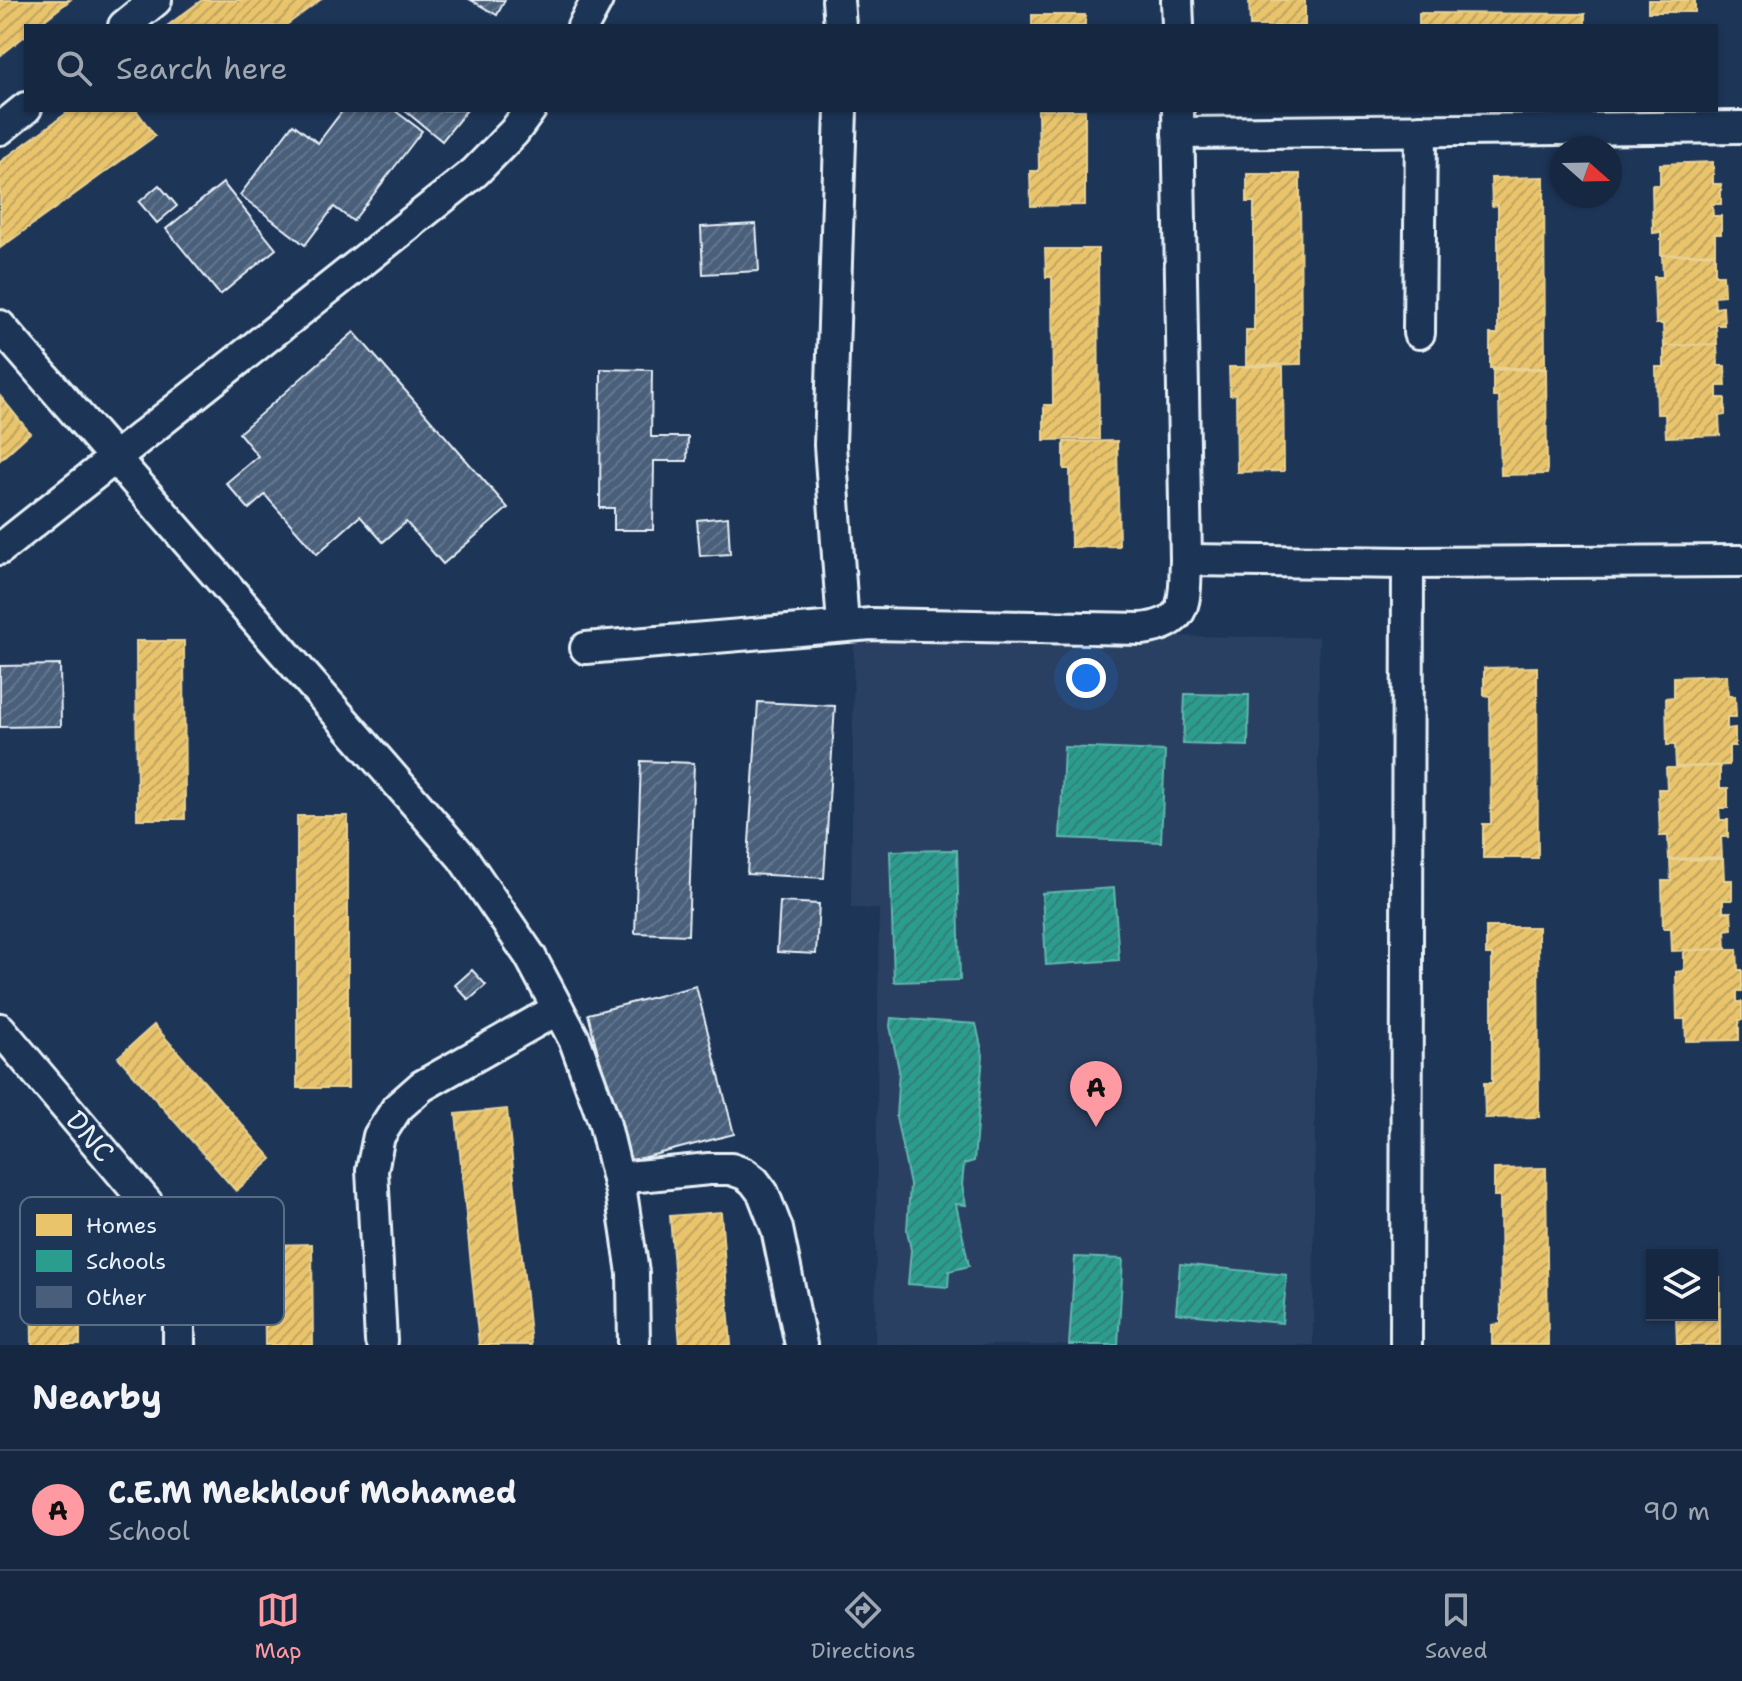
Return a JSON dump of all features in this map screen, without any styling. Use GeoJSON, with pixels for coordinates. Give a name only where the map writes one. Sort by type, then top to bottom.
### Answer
{"type":"FeatureCollection","features":[{"type":"Feature","properties":{"kind":"street"},"geometry":{"type":"LineString","coordinates":[[126,24],[156,0]]}},
{"type":"Feature","properties":{"kind":"street"},"geometry":{"type":"LineString","coordinates":[[584,24],[597,0]]}},
{"type":"Feature","properties":{"kind":"street"},"geometry":{"type":"LineString","coordinates":[[838,0],[840,24]]}},
{"type":"Feature","properties":{"kind":"street"},"geometry":{"type":"LineString","coordinates":[[1177,0],[1178,24]]}},
{"type":"Feature","properties":{"kind":"street"},"geometry":{"type":"LineString","coordinates":[[0,129],[24,110]]}},
{"type":"Feature","properties":{"kind":"street"},"geometry":{"type":"LineString","coordinates":[[0,549],[475,172],[514,132],[529,112]]}},
{"type":"Feature","properties":{"kind":"street"},"geometry":{"type":"LineString","coordinates":[[841,112],[830,445],[843,625]]}},
{"type":"Feature","properties":{"kind":"street"},"geometry":{"type":"LineString","coordinates":[[586,648],[843,625],[1142,629],[1159,627],[1172,621],[1184,600],[1186,560],[1178,121],[1421,130],[1742,127]]}},
{"type":"Feature","properties":{"kind":"street"},"geometry":{"type":"LineString","coordinates":[[1419,333],[1421,130]]}},
{"type":"Feature","properties":{"kind":"street"},"geometry":{"type":"LineString","coordinates":[[0,326],[463,858],[530,956],[575,1041],[604,1121],[618,1178],[633,1273],[634,1345]]}},
{"type":"Feature","properties":{"kind":"street"},"geometry":{"type":"LineString","coordinates":[[1186,560],[1408,563],[1742,561]]}},
{"type":"Feature","properties":{"kind":"street"},"geometry":{"type":"LineString","coordinates":[[1406,1345],[1408,563]]}},
{"type":"Feature","properties":{"kind":"street"},"geometry":{"type":"LineString","coordinates":[[381,1341],[372,1170],[379,1136],[397,1108],[422,1086],[558,1009]]}},
{"type":"Feature","properties":{"kind":"street","name":"DNC"},"geometry":{"type":"LineString","coordinates":[[0,1029],[142,1197]]}},
{"type":"Feature","properties":{"kind":"street"},"geometry":{"type":"LineString","coordinates":[[618,1178],[731,1169],[754,1181],[763,1193],[777,1229],[801,1345]]}},
{"type":"Feature","properties":{"kind":"shaded area"},"geometry":{"type":"Polygon","coordinates":[[[854,635],[1319,637],[1313,1345],[875,1345],[879,909],[851,908],[854,635]]]}},
{"type":"Feature","properties":{"kind":"building: Homes"},"geometry":{"type":"Polygon","coordinates":[[[0,0],[70,0],[40,24],[24,24],[24,37],[0,56],[0,0]]]}},
{"type":"Feature","properties":{"kind":"building: Homes"},"geometry":{"type":"Polygon","coordinates":[[[202,0],[320,0],[288,24],[170,24],[202,0]]]}},
{"type":"Feature","properties":{"kind":"building: Homes"},"geometry":{"type":"Polygon","coordinates":[[[1249,0],[1305,0],[1305,24],[1250,24],[1249,0]]]}},
{"type":"Feature","properties":{"kind":"building: Homes"},"geometry":{"type":"Polygon","coordinates":[[[1648,0],[1695,0],[1695,12],[1648,12],[1648,0]]]}},
{"type":"Feature","properties":{"kind":"building: Homes"},"geometry":{"type":"Polygon","coordinates":[[[1419,13],[1585,14],[1585,24],[1419,24],[1419,13]]]}},
{"type":"Feature","properties":{"kind":"building: Homes"},"geometry":{"type":"Polygon","coordinates":[[[1032,15],[1085,15],[1085,24],[1032,24],[1032,15]]]}},
{"type":"Feature","properties":{"kind":"building: Homes"},"geometry":{"type":"Polygon","coordinates":[[[68,112],[137,112],[155,136],[0,248],[0,162],[68,112]]]}},
{"type":"Feature","properties":{"kind":"building: Homes"},"geometry":{"type":"Polygon","coordinates":[[[1038,112],[1085,112],[1085,205],[1031,206],[1030,171],[1039,171],[1038,112]]]}},
{"type":"Feature","properties":{"kind":"building: Homes"},"geometry":{"type":"Polygon","coordinates":[[[1713,162],[1713,184],[1721,184],[1721,204],[1712,204],[1713,216],[1721,216],[1721,234],[1715,234],[1715,253],[1661,255],[1661,232],[1653,233],[1652,185],[1660,185],[1660,164],[1713,162]]]}},
{"type":"Feature","properties":{"kind":"building: Homes"},"geometry":{"type":"Polygon","coordinates":[[[1247,174],[1300,174],[1301,364],[1246,365],[1246,330],[1254,330],[1254,202],[1247,202],[1247,174]]]}},
{"type":"Feature","properties":{"kind":"building: Homes"},"geometry":{"type":"Polygon","coordinates":[[[1544,177],[1545,368],[1490,368],[1490,334],[1498,334],[1498,205],[1492,206],[1491,178],[1544,177]]]}},
{"type":"Feature","properties":{"kind":"building: Homes"},"geometry":{"type":"Polygon","coordinates":[[[1045,249],[1098,249],[1099,439],[1044,440],[1044,405],[1053,405],[1052,277],[1046,277],[1045,249]]]}},
{"type":"Feature","properties":{"kind":"building: Homes"},"geometry":{"type":"Polygon","coordinates":[[[1715,254],[1715,275],[1723,275],[1724,295],[1714,296],[1715,308],[1723,307],[1724,325],[1716,325],[1717,344],[1664,346],[1663,324],[1656,324],[1654,277],[1663,277],[1662,255],[1715,254]]]}},
{"type":"Feature","properties":{"kind":"building: Homes"},"geometry":{"type":"Polygon","coordinates":[[[1717,344],[1718,366],[1725,366],[1726,386],[1717,386],[1717,398],[1725,398],[1725,415],[1719,416],[1720,435],[1666,437],[1665,414],[1657,414],[1656,367],[1664,367],[1664,346],[1717,344]]]}},
{"type":"Feature","properties":{"kind":"building: Homes"},"geometry":{"type":"Polygon","coordinates":[[[1283,366],[1284,471],[1237,472],[1236,394],[1230,395],[1229,367],[1283,366]]]}},
{"type":"Feature","properties":{"kind":"building: Homes"},"geometry":{"type":"Polygon","coordinates":[[[1546,369],[1547,474],[1501,475],[1499,397],[1493,397],[1493,370],[1546,369]]]}},
{"type":"Feature","properties":{"kind":"building: Homes"},"geometry":{"type":"Polygon","coordinates":[[[0,396],[30,433],[0,460],[0,396]]]}},
{"type":"Feature","properties":{"kind":"building: Homes"},"geometry":{"type":"Polygon","coordinates":[[[1117,441],[1119,546],[1071,547],[1070,469],[1064,469],[1064,442],[1117,441]]]}},
{"type":"Feature","properties":{"kind":"building: Homes"},"geometry":{"type":"Polygon","coordinates":[[[136,641],[184,641],[185,819],[137,819],[136,641]]]}},
{"type":"Feature","properties":{"kind":"building: Homes"},"geometry":{"type":"Polygon","coordinates":[[[1537,667],[1538,858],[1483,858],[1483,824],[1491,824],[1490,696],[1484,695],[1484,668],[1537,667]]]}},
{"type":"Feature","properties":{"kind":"building: Homes"},"geometry":{"type":"Polygon","coordinates":[[[1727,675],[1728,696],[1735,696],[1736,717],[1727,717],[1727,729],[1735,728],[1735,746],[1729,746],[1729,765],[1676,767],[1675,745],[1667,745],[1666,698],[1674,697],[1674,677],[1727,675]]]}},
{"type":"Feature","properties":{"kind":"building: Homes"},"geometry":{"type":"Polygon","coordinates":[[[1720,766],[1720,788],[1728,788],[1728,808],[1719,808],[1720,820],[1728,820],[1728,837],[1721,837],[1722,857],[1669,859],[1668,836],[1660,836],[1658,789],[1667,789],[1666,768],[1720,766]]]}},
{"type":"Feature","properties":{"kind":"building: Homes"},"geometry":{"type":"Polygon","coordinates":[[[297,816],[348,816],[348,1088],[297,1088],[297,816]]]}},
{"type":"Feature","properties":{"kind":"building: Homes"},"geometry":{"type":"Polygon","coordinates":[[[1723,859],[1724,880],[1732,880],[1732,900],[1723,900],[1723,912],[1731,912],[1732,929],[1725,930],[1726,949],[1672,951],[1671,928],[1663,928],[1662,881],[1671,881],[1670,860],[1723,859]]]}},
{"type":"Feature","properties":{"kind":"building: Homes"},"geometry":{"type":"Polygon","coordinates":[[[1486,927],[1538,927],[1539,1117],[1485,1118],[1484,1083],[1492,1083],[1492,955],[1486,955],[1486,927]]]}},
{"type":"Feature","properties":{"kind":"building: Homes"},"geometry":{"type":"Polygon","coordinates":[[[1737,949],[1738,970],[1742,970],[1742,991],[1737,991],[1737,1002],[1742,1002],[1739,1040],[1686,1041],[1685,1019],[1677,1019],[1676,972],[1684,971],[1684,950],[1737,949]]]}},
{"type":"Feature","properties":{"kind":"building: Homes"},"geometry":{"type":"Polygon","coordinates":[[[154,1025],[272,1159],[236,1191],[118,1057],[154,1025]]]}},
{"type":"Feature","properties":{"kind":"building: Homes"},"geometry":{"type":"Polygon","coordinates":[[[507,1109],[531,1345],[479,1345],[456,1114],[507,1109]]]}},
{"type":"Feature","properties":{"kind":"building: Homes"},"geometry":{"type":"Polygon","coordinates":[[[1546,1168],[1548,1345],[1492,1345],[1492,1325],[1501,1324],[1500,1196],[1494,1196],[1494,1169],[1546,1168]]]}},
{"type":"Feature","properties":{"kind":"building: Homes"},"geometry":{"type":"Polygon","coordinates":[[[721,1212],[731,1345],[680,1345],[670,1216],[721,1212]]]}},
{"type":"Feature","properties":{"kind":"building: Homes"},"geometry":{"type":"Polygon","coordinates":[[[312,1244],[313,1345],[265,1345],[265,1325],[284,1325],[284,1245],[312,1244]]]}},
{"type":"Feature","properties":{"kind":"building: Homes"},"geometry":{"type":"Polygon","coordinates":[[[1720,1277],[1720,1345],[1677,1345],[1676,1321],[1718,1321],[1720,1277]]]}},
{"type":"Feature","properties":{"kind":"building: Homes"},"geometry":{"type":"Polygon","coordinates":[[[32,1325],[80,1325],[80,1345],[32,1345],[32,1325]]]}},
{"type":"Feature","properties":{"kind":"building: Schools"},"geometry":{"type":"Polygon","coordinates":[[[1185,694],[1249,695],[1248,746],[1183,744],[1185,694]]]}},
{"type":"Feature","properties":{"kind":"building: Schools"},"geometry":{"type":"Polygon","coordinates":[[[1064,747],[1165,751],[1161,842],[1060,838],[1064,747]]]}},
{"type":"Feature","properties":{"kind":"building: Schools"},"geometry":{"type":"Polygon","coordinates":[[[957,850],[960,980],[894,982],[890,851],[957,850]]]}},
{"type":"Feature","properties":{"kind":"building: Schools"},"geometry":{"type":"Polygon","coordinates":[[[1114,888],[1119,960],[1046,965],[1042,893],[1114,888]]]}},
{"type":"Feature","properties":{"kind":"building: Schools"},"geometry":{"type":"Polygon","coordinates":[[[891,1018],[976,1024],[983,1055],[974,1161],[964,1164],[962,1185],[966,1205],[956,1204],[969,1266],[949,1271],[948,1287],[908,1284],[910,1185],[896,1117],[899,1070],[891,1018]]]}},
{"type":"Feature","properties":{"kind":"building: Schools"},"geometry":{"type":"Polygon","coordinates":[[[1075,1257],[1123,1259],[1118,1345],[1069,1345],[1075,1257]]]}},
{"type":"Feature","properties":{"kind":"building: Schools"},"geometry":{"type":"Polygon","coordinates":[[[1180,1264],[1287,1275],[1282,1323],[1176,1313],[1180,1264]]]}},
{"type":"Feature","properties":{"kind":"building: Other"},"geometry":{"type":"Polygon","coordinates":[[[471,0],[505,0],[497,15],[471,0]]]}},
{"type":"Feature","properties":{"kind":"building: Other"},"geometry":{"type":"Polygon","coordinates":[[[341,112],[397,112],[422,131],[353,221],[334,207],[305,245],[240,195],[293,124],[318,143],[341,112]]]}},
{"type":"Feature","properties":{"kind":"building: Other"},"geometry":{"type":"Polygon","coordinates":[[[406,112],[465,112],[442,141],[406,112]]]}},
{"type":"Feature","properties":{"kind":"building: Other"},"geometry":{"type":"Polygon","coordinates":[[[223,183],[276,249],[220,295],[166,229],[223,183]]]}},
{"type":"Feature","properties":{"kind":"building: Other"},"geometry":{"type":"Polygon","coordinates":[[[159,185],[177,206],[157,223],[139,202],[159,185]]]}},
{"type":"Feature","properties":{"kind":"building: Other"},"geometry":{"type":"Polygon","coordinates":[[[756,224],[759,271],[703,274],[701,227],[756,224]]]}},
{"type":"Feature","properties":{"kind":"building: Other"},"geometry":{"type":"Polygon","coordinates":[[[354,332],[508,508],[443,564],[406,522],[383,542],[360,516],[317,554],[265,495],[249,509],[226,483],[258,456],[239,433],[354,332]]]}},
{"type":"Feature","properties":{"kind":"building: Other"},"geometry":{"type":"Polygon","coordinates":[[[601,369],[652,370],[651,437],[688,437],[687,461],[654,461],[653,530],[614,530],[614,508],[600,508],[601,369]]]}},
{"type":"Feature","properties":{"kind":"building: Other"},"geometry":{"type":"Polygon","coordinates":[[[728,517],[730,554],[700,556],[697,520],[728,517]]]}},
{"type":"Feature","properties":{"kind":"building: Other"},"geometry":{"type":"Polygon","coordinates":[[[60,665],[61,726],[0,727],[0,666],[60,665]]]}},
{"type":"Feature","properties":{"kind":"building: Other"},"geometry":{"type":"Polygon","coordinates":[[[758,702],[835,706],[824,878],[747,874],[758,702]]]}},
{"type":"Feature","properties":{"kind":"building: Other"},"geometry":{"type":"Polygon","coordinates":[[[641,761],[694,763],[688,935],[635,933],[641,761]]]}},
{"type":"Feature","properties":{"kind":"building: Other"},"geometry":{"type":"Polygon","coordinates":[[[780,902],[819,904],[816,954],[777,952],[780,902]]]}},
{"type":"Feature","properties":{"kind":"building: Other"},"geometry":{"type":"Polygon","coordinates":[[[472,970],[486,985],[469,1000],[455,985],[472,970]]]}},
{"type":"Feature","properties":{"kind":"building: Other"},"geometry":{"type":"Polygon","coordinates":[[[696,986],[734,1134],[626,1162],[588,1014],[696,986]]]}},
{"type":"Feature","properties":{"kind":"place","name":"C.E.M Mekhlouf Mohamed"},"geometry":{"type":"Point","coordinates":[1096,1127]}}]}
